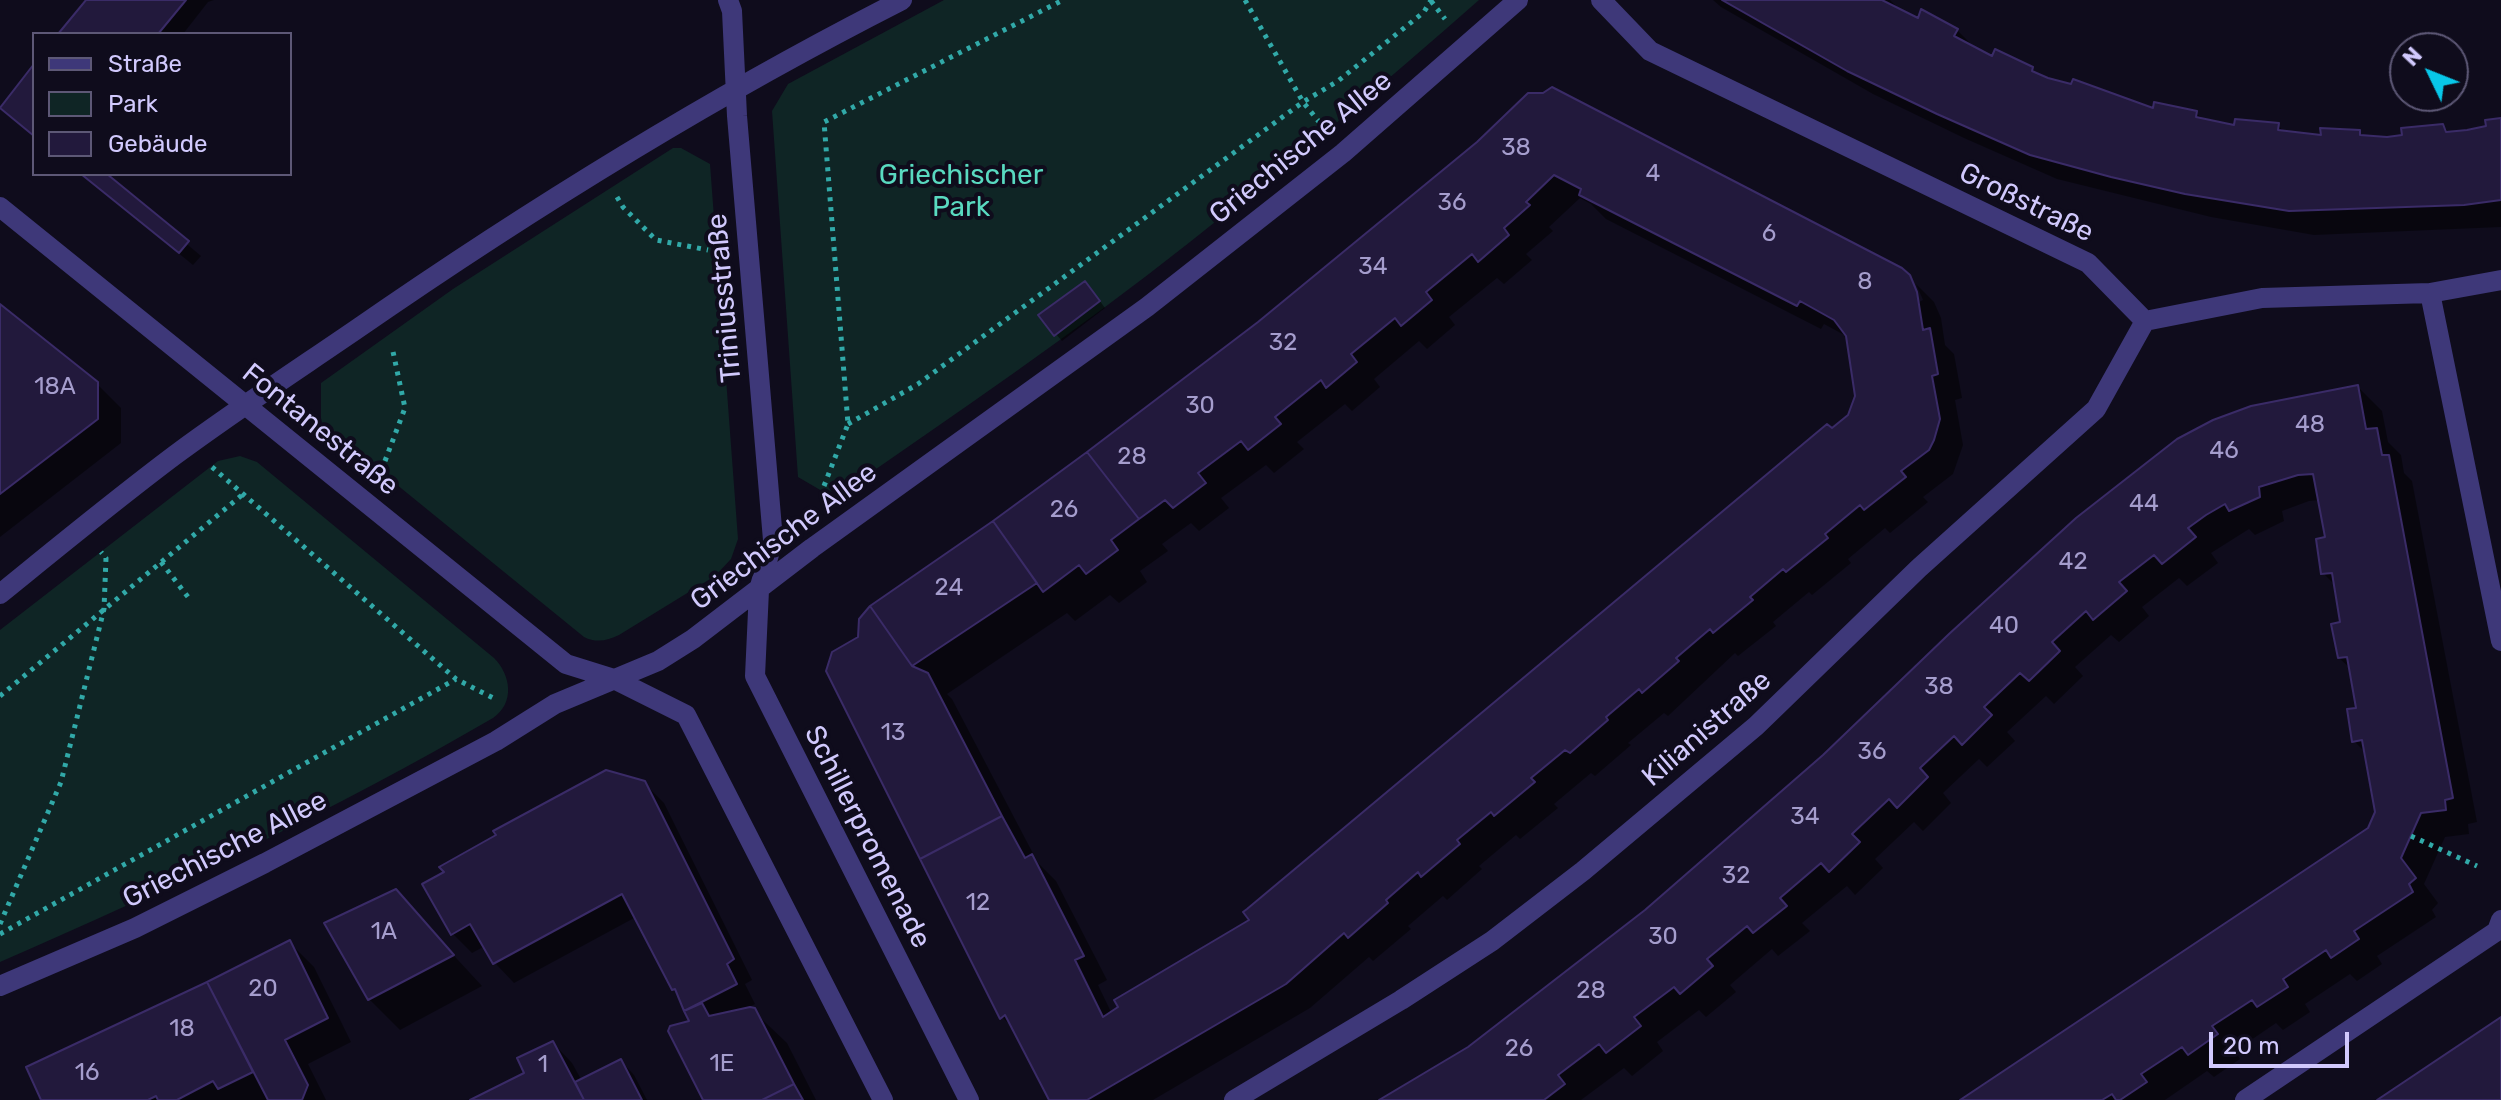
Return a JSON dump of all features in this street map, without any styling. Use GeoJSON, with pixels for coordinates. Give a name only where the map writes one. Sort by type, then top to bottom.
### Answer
{"type":"FeatureCollection","features":[{"type":"Feature","properties":{"kind":"street","name":"Triniusstraße"},"geometry":{"type":"LineString","coordinates":[[728,0],[732,11],[773,540],[759,590]]}},
{"type":"Feature","properties":{"kind":"street"},"geometry":{"type":"LineString","coordinates":[[0,594],[186,447],[472,249],[612,160],[815,44],[902,0]]}},
{"type":"Feature","properties":{"kind":"street","name":"Griechische Allee"},"geometry":{"type":"LineString","coordinates":[[0,986],[135,928],[496,741],[555,704],[658,661],[719,621],[812,548],[1147,307],[1343,153],[1518,0]]}},
{"type":"Feature","properties":{"kind":"street","name":"Großstraße"},"geometry":{"type":"LineString","coordinates":[[1601,0],[1650,51],[2088,263],[2145,321]]}},
{"type":"Feature","properties":{"kind":"street","name":"Fontanestraße"},"geometry":{"type":"LineString","coordinates":[[0,207],[566,664],[614,679]]}},
{"type":"Feature","properties":{"kind":"street"},"geometry":{"type":"LineString","coordinates":[[2145,321],[2262,298],[2430,293],[2501,280]]}},
{"type":"Feature","properties":{"kind":"street"},"geometry":{"type":"LineString","coordinates":[[2430,293],[2501,641]]}},
{"type":"Feature","properties":{"kind":"street","name":"Kilianistraße"},"geometry":{"type":"LineString","coordinates":[[1234,1100],[1401,1000],[1492,941],[1583,871],[1756,726],[1919,568],[2096,409],[2145,321]]}},
{"type":"Feature","properties":{"kind":"street","name":"Schillerpromenade"},"geometry":{"type":"LineString","coordinates":[[759,590],[755,676],[969,1100]]}},
{"type":"Feature","properties":{"kind":"street"},"geometry":{"type":"LineString","coordinates":[[614,679],[686,715],[883,1100]]}},
{"type":"Feature","properties":{"kind":"street"},"geometry":{"type":"LineString","coordinates":[[2245,1100],[2497,931],[2501,920]]}},
{"type":"Feature","properties":{"kind":"path"},"geometry":{"type":"LineString","coordinates":[[824,486],[848,424],[824,122],[1063,0]]}},
{"type":"Feature","properties":{"kind":"path"},"geometry":{"type":"LineString","coordinates":[[1245,0],[1303,102]]}},
{"type":"Feature","properties":{"kind":"path"},"geometry":{"type":"LineString","coordinates":[[848,424],[918,384],[1303,102],[1338,81],[1424,12],[1431,0]]}},
{"type":"Feature","properties":{"kind":"path"},"geometry":{"type":"LineString","coordinates":[[616,196],[656,240],[708,250]]}},
{"type":"Feature","properties":{"kind":"path"},"geometry":{"type":"LineString","coordinates":[[385,461],[405,408],[392,346]]}},
{"type":"Feature","properties":{"kind":"path"},"geometry":{"type":"LineString","coordinates":[[211,466],[456,679],[497,700]]}},
{"type":"Feature","properties":{"kind":"path"},"geometry":{"type":"LineString","coordinates":[[0,696],[242,494]]}},
{"type":"Feature","properties":{"kind":"path"},"geometry":{"type":"LineString","coordinates":[[0,924],[61,782],[104,609],[106,558],[83,526]]}},
{"type":"Feature","properties":{"kind":"path"},"geometry":{"type":"LineString","coordinates":[[161,562],[188,597]]}},
{"type":"Feature","properties":{"kind":"path"},"geometry":{"type":"LineString","coordinates":[[0,934],[456,679]]}},
{"type":"Feature","properties":{"kind":"path"},"geometry":{"type":"LineString","coordinates":[[2411,836],[2477,866]]}},
{"type":"Feature","properties":{"kind":"green space","name":"Griechischer Park"},"geometry":{"type":"Polygon","coordinates":[[[944,0],[1479,0],[1300,153],[1147,276],[834,498],[798,477],[772,111],[788,84],[944,0]]]}},
{"type":"Feature","properties":{"kind":"green space"},"geometry":{"type":"Polygon","coordinates":[[[673,148],[681,148],[710,164],[738,539],[731,559],[715,576],[619,635],[606,640],[593,640],[584,637],[321,423],[321,383],[453,289],[673,148]]]}},
{"type":"Feature","properties":{"kind":"green space"},"geometry":{"type":"Polygon","coordinates":[[[240,456],[257,462],[494,658],[507,680],[505,705],[493,718],[373,785],[188,877],[0,962],[0,630],[218,461],[240,456]]]}},
{"type":"Feature","properties":{"kind":"building"},"geometry":{"type":"Polygon","coordinates":[[[86,0],[186,0],[160,32],[60,32],[86,0]]]}},
{"type":"Feature","properties":{"kind":"building"},"geometry":{"type":"Polygon","coordinates":[[[1722,0],[1882,0],[1918,18],[1921,9],[1958,29],[1954,36],[1992,56],[1995,49],[2033,67],[2032,71],[2048,78],[2071,84],[2073,79],[2153,108],[2154,102],[2197,111],[2196,117],[2234,125],[2235,119],[2279,123],[2278,130],[2321,135],[2320,128],[2360,130],[2360,135],[2387,137],[2402,135],[2401,128],[2443,124],[2446,132],[2467,130],[2486,126],[2485,120],[2501,118],[2501,200],[2464,205],[2289,211],[2185,194],[2111,177],[2030,155],[1937,114],[1847,71],[1722,0]]]}},
{"type":"Feature","properties":{"kind":"building"},"geometry":{"type":"Polygon","coordinates":[[[32,67],[32,134],[0,108],[32,67]]]}},
{"type":"Feature","properties":{"kind":"building"},"geometry":{"type":"Polygon","coordinates":[[[1552,87],[1902,268],[1910,275],[1917,292],[1923,330],[1930,328],[1938,374],[1932,376],[1940,419],[1934,440],[1929,450],[1901,471],[1906,477],[1864,510],[1860,505],[1825,534],[1828,538],[1786,572],[1783,569],[1750,597],[1753,600],[1713,633],[1710,629],[1676,658],[1679,661],[1642,693],[1639,689],[1570,753],[1565,750],[1531,778],[1535,782],[1494,816],[1491,812],[1457,840],[1460,844],[1421,877],[1418,872],[1348,938],[1344,933],[1286,984],[1087,1100],[1049,1100],[1005,1015],[1000,1019],[920,859],[1002,816],[1025,858],[1032,854],[1084,956],[1075,960],[1103,1017],[1118,1007],[1114,1000],[1249,920],[1243,912],[1827,424],[1832,428],[1848,415],[1855,396],[1846,336],[1834,320],[1800,301],[1797,306],[1579,195],[1581,189],[1554,175],[1526,202],[1530,205],[1504,228],[1509,235],[1478,262],[1472,254],[1426,292],[1432,300],[1401,326],[1395,318],[1351,354],[1357,362],[1326,388],[1321,380],[1275,417],[1281,424],[1248,450],[1241,441],[1198,473],[1206,483],[1173,508],[1165,500],[1139,519],[1087,452],[1258,322],[1477,142],[1528,93],[1543,93],[1552,87]]]}},
{"type":"Feature","properties":{"kind":"building"},"geometry":{"type":"Polygon","coordinates":[[[83,176],[109,176],[189,241],[179,253],[83,176]]]}},
{"type":"Feature","properties":{"kind":"building"},"geometry":{"type":"Polygon","coordinates":[[[1085,281],[1100,301],[1054,336],[1038,315],[1085,281]]]}},
{"type":"Feature","properties":{"kind":"building"},"geometry":{"type":"Polygon","coordinates":[[[0,304],[98,382],[98,419],[0,494],[0,304]]]}},
{"type":"Feature","properties":{"kind":"building"},"geometry":{"type":"Polygon","coordinates":[[[2358,385],[2366,429],[2377,428],[2382,455],[2389,455],[2453,798],[2445,800],[2446,810],[2421,813],[2401,858],[2416,878],[2409,884],[2413,892],[2354,931],[2359,939],[2331,958],[2326,950],[2283,979],[2288,987],[2257,1007],[2252,1000],[2212,1026],[2218,1034],[2188,1055],[2182,1047],[2141,1074],[2147,1082],[2120,1100],[2112,1094],[2102,1100],[1960,1100],[2368,828],[2375,812],[2362,740],[2352,742],[2347,709],[2356,708],[2347,657],[2338,658],[2331,624],[2340,622],[2332,573],[2321,574],[2316,539],[2325,537],[2313,474],[2298,475],[2259,487],[2260,497],[2229,511],[2225,504],[2206,515],[2188,528],[2196,537],[2162,564],[2154,555],[2119,582],[2127,591],[2093,620],[2086,611],[2052,642],[2060,651],[2029,681],[2020,673],[1984,707],[1992,715],[1962,745],[1954,736],[1920,768],[1928,777],[1897,808],[1889,799],[1852,834],[1860,842],[1829,872],[1821,863],[1780,898],[1787,906],[1753,933],[1747,926],[1707,959],[1713,966],[1680,994],[1674,987],[1634,1017],[1641,1026],[1606,1053],[1599,1044],[1558,1075],[1565,1084],[1544,1100],[1379,1100],[1468,1047],[1645,910],[1823,755],[2076,518],[2177,439],[2213,420],[2251,406],[2358,385]]]}},
{"type":"Feature","properties":{"kind":"building"},"geometry":{"type":"Polygon","coordinates":[[[1087,452],[1139,519],[1111,540],[1118,550],[1086,574],[1079,565],[1043,592],[993,521],[1087,452]]]}},
{"type":"Feature","properties":{"kind":"building"},"geometry":{"type":"Polygon","coordinates":[[[993,521],[1037,583],[912,666],[870,606],[993,521]]]}},
{"type":"Feature","properties":{"kind":"building"},"geometry":{"type":"Polygon","coordinates":[[[870,606],[912,666],[928,673],[1002,816],[920,859],[826,671],[832,652],[858,637],[859,619],[870,606]]]}},
{"type":"Feature","properties":{"kind":"building"},"geometry":{"type":"Polygon","coordinates":[[[606,770],[645,781],[734,959],[727,964],[737,984],[684,1011],[622,894],[493,964],[470,924],[451,935],[422,884],[444,872],[439,867],[496,835],[493,831],[606,770]]]}},
{"type":"Feature","properties":{"kind":"building"},"geometry":{"type":"Polygon","coordinates":[[[396,889],[454,955],[368,1000],[324,923],[396,889]]]}},
{"type":"Feature","properties":{"kind":"building"},"geometry":{"type":"Polygon","coordinates":[[[290,940],[328,1018],[285,1040],[308,1085],[302,1100],[268,1100],[207,982],[290,940]]]}},
{"type":"Feature","properties":{"kind":"building"},"geometry":{"type":"Polygon","coordinates":[[[207,982],[253,1072],[218,1089],[213,1081],[177,1100],[158,1100],[156,1096],[148,1100],[41,1100],[26,1067],[207,982]]]}},
{"type":"Feature","properties":{"kind":"building"},"geometry":{"type":"Polygon","coordinates":[[[702,1003],[709,1016],[755,1008],[794,1084],[762,1100],[703,1100],[668,1031],[670,1026],[689,1021],[684,1011],[702,1003]]]}},
{"type":"Feature","properties":{"kind":"building"},"geometry":{"type":"Polygon","coordinates":[[[2501,1017],[2501,1100],[2377,1100],[2501,1017]]]}},
{"type":"Feature","properties":{"kind":"building"},"geometry":{"type":"Polygon","coordinates":[[[553,1041],[584,1100],[470,1100],[524,1073],[517,1058],[553,1041]]]}},
{"type":"Feature","properties":{"kind":"building"},"geometry":{"type":"Polygon","coordinates":[[[621,1059],[642,1100],[584,1100],[575,1082],[621,1059]]]}},
{"type":"Feature","properties":{"kind":"building"},"geometry":{"type":"Polygon","coordinates":[[[794,1084],[803,1100],[762,1100],[794,1084]]]}}]}
